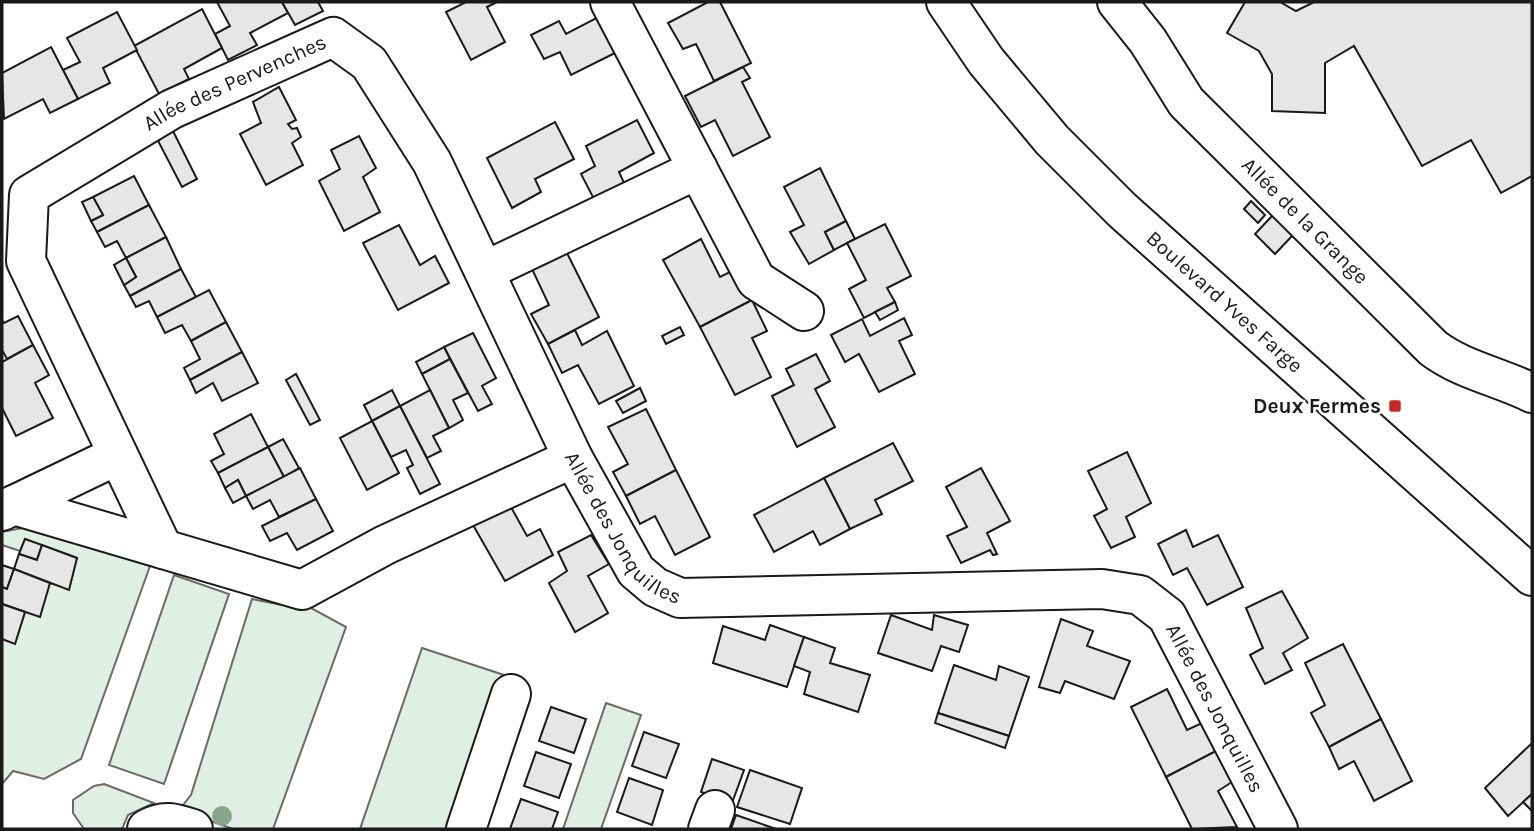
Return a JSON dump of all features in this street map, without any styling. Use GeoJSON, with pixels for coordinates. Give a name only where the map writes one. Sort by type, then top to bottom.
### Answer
{"type":"FeatureCollection","features":[{"type":"Feature","properties":{"kind":"street"},"geometry":{"type":"LineString","coordinates":[[611,2],[756,280],[804,311]]}},
{"type":"Feature","properties":{"kind":"street","name":"Boulevard Yves Farge"},"geometry":{"type":"LineString","coordinates":[[946,2],[985,61],[1043,130],[1114,202],[1527,561]]}},
{"type":"Feature","properties":{"kind":"street","name":"Allée de la Grange"},"geometry":{"type":"LineString","coordinates":[[1117,2],[1148,41],[1186,102],[1433,348],[1449,360],[1502,378],[1532,393]]}},
{"type":"Feature","properties":{"kind":"street","name":"Allée des Pervenches"},"geometry":{"type":"LineString","coordinates":[[163,549],[26,261],[29,195],[172,109],[333,37],[369,63],[432,162],[573,458]]}},
{"type":"Feature","properties":{"kind":"street"},"geometry":{"type":"LineString","coordinates":[[485,271],[698,169]]}},
{"type":"Feature","properties":{"kind":"street"},"geometry":{"type":"LineString","coordinates":[[8,508],[118,454]]}},
{"type":"Feature","properties":{"kind":"street","name":"Allée des Jonquilles"},"geometry":{"type":"LineString","coordinates":[[8,508],[163,549],[302,590],[385,545],[573,458],[636,571],[655,587],[680,598],[1102,589],[1140,595],[1167,616],[1278,829]]}},
{"type":"Feature","properties":{"kind":"street"},"geometry":{"type":"LineString","coordinates":[[466,829],[511,694]]}},
{"type":"Feature","properties":{"kind":"street"},"geometry":{"type":"LineString","coordinates":[[147,829],[157,823],[171,822],[193,829]]}},
{"type":"Feature","properties":{"kind":"green space"},"geometry":{"type":"Polygon","coordinates":[[[27,527],[150,566],[81,759],[44,779],[13,771],[2,784],[2,639],[15,643],[25,612],[50,583],[69,589],[77,558],[25,539],[20,551],[2,545],[2,532],[27,527]]]}},
{"type":"Feature","properties":{"kind":"green space"},"geometry":{"type":"Polygon","coordinates":[[[174,575],[229,594],[164,784],[109,765],[174,575]]]}},
{"type":"Feature","properties":{"kind":"green space"},"geometry":{"type":"Polygon","coordinates":[[[252,599],[282,605],[302,603],[346,627],[273,829],[233,829],[179,810],[191,795],[252,599]]]}},
{"type":"Feature","properties":{"kind":"green space"},"geometry":{"type":"Polygon","coordinates":[[[422,648],[504,675],[452,829],[360,829],[422,648]]]}},
{"type":"Feature","properties":{"kind":"green space"},"geometry":{"type":"Polygon","coordinates":[[[606,703],[641,715],[601,829],[563,829],[606,703]]]}},
{"type":"Feature","properties":{"kind":"green space"},"geometry":{"type":"Polygon","coordinates":[[[104,784],[154,803],[128,815],[122,829],[84,829],[73,813],[73,800],[94,786],[104,784]]]}},
{"type":"Feature","properties":{"kind":"building"},"geometry":{"type":"Polygon","coordinates":[[[217,2],[282,2],[288,13],[250,33],[257,45],[228,60],[215,34],[230,26],[217,2]]]}},
{"type":"Feature","properties":{"kind":"building"},"geometry":{"type":"Polygon","coordinates":[[[282,2],[318,2],[323,11],[295,25],[282,2]]]}},
{"type":"Feature","properties":{"kind":"building"},"geometry":{"type":"Polygon","coordinates":[[[466,2],[497,2],[487,7],[505,42],[471,60],[446,12],[466,2]]]}},
{"type":"Feature","properties":{"kind":"building"},"geometry":{"type":"Polygon","coordinates":[[[708,2],[720,2],[751,63],[714,81],[696,44],[683,49],[668,23],[708,2]]]}},
{"type":"Feature","properties":{"kind":"building"},"geometry":{"type":"Polygon","coordinates":[[[1245,2],[1280,2],[1296,11],[1314,2],[1532,2],[1532,176],[1501,193],[1471,140],[1422,166],[1354,46],[1325,63],[1325,113],[1272,111],[1272,74],[1259,51],[1227,33],[1245,2]]]}},
{"type":"Feature","properties":{"kind":"building"},"geometry":{"type":"Polygon","coordinates":[[[202,9],[222,48],[184,69],[189,79],[159,94],[134,46],[202,9]]]}},
{"type":"Feature","properties":{"kind":"building"},"geometry":{"type":"Polygon","coordinates":[[[117,12],[137,50],[103,68],[110,83],[78,99],[63,70],[80,62],[67,38],[117,12]]]}},
{"type":"Feature","properties":{"kind":"building"},"geometry":{"type":"Polygon","coordinates":[[[604,14],[623,49],[571,75],[560,52],[544,59],[531,35],[559,21],[566,34],[604,14]]]}},
{"type":"Feature","properties":{"kind":"building"},"geometry":{"type":"Polygon","coordinates":[[[51,47],[78,99],[50,113],[43,99],[4,119],[2,73],[51,47]]]}},
{"type":"Feature","properties":{"kind":"building"},"geometry":{"type":"Polygon","coordinates":[[[743,67],[750,78],[742,82],[770,137],[733,156],[715,120],[701,127],[685,96],[743,67]]]}},
{"type":"Feature","properties":{"kind":"building"},"geometry":{"type":"Polygon","coordinates":[[[279,87],[296,120],[288,124],[292,129],[297,128],[301,137],[292,143],[303,165],[266,185],[240,134],[261,123],[253,102],[279,87]]]}},
{"type":"Feature","properties":{"kind":"building"},"geometry":{"type":"Polygon","coordinates":[[[637,120],[654,153],[619,172],[625,185],[595,201],[581,174],[595,166],[586,146],[637,120]]]}},
{"type":"Feature","properties":{"kind":"building"},"geometry":{"type":"Polygon","coordinates":[[[555,122],[574,159],[535,179],[541,192],[512,208],[487,158],[555,122]]]}},
{"type":"Feature","properties":{"kind":"building"},"geometry":{"type":"Polygon","coordinates":[[[171,127],[197,179],[182,187],[155,135],[171,127]]]}},
{"type":"Feature","properties":{"kind":"building"},"geometry":{"type":"Polygon","coordinates":[[[359,136],[376,168],[363,177],[380,212],[344,231],[319,181],[340,169],[331,150],[359,136]]]}},
{"type":"Feature","properties":{"kind":"building"},"geometry":{"type":"Polygon","coordinates":[[[820,168],[846,221],[825,232],[834,250],[809,264],[790,232],[804,225],[784,187],[820,168]]]}},
{"type":"Feature","properties":{"kind":"building"},"geometry":{"type":"Polygon","coordinates":[[[134,176],[149,205],[97,232],[91,221],[103,215],[93,197],[134,176]]]}},
{"type":"Feature","properties":{"kind":"building"},"geometry":{"type":"Polygon","coordinates":[[[93,197],[103,215],[91,221],[82,202],[93,197]]]}},
{"type":"Feature","properties":{"kind":"building"},"geometry":{"type":"Polygon","coordinates":[[[1251,201],[1265,215],[1258,223],[1244,209],[1251,201]]]}},
{"type":"Feature","properties":{"kind":"building"},"geometry":{"type":"Polygon","coordinates":[[[149,205],[166,237],[126,258],[117,241],[105,247],[97,232],[149,205]]]}},
{"type":"Feature","properties":{"kind":"building"},"geometry":{"type":"Polygon","coordinates":[[[1273,215],[1293,235],[1275,254],[1255,234],[1273,215]]]}},
{"type":"Feature","properties":{"kind":"building"},"geometry":{"type":"Polygon","coordinates":[[[846,221],[855,239],[834,250],[825,232],[846,221]]]}},
{"type":"Feature","properties":{"kind":"building"},"geometry":{"type":"Polygon","coordinates":[[[885,224],[911,276],[887,288],[895,302],[864,318],[849,289],[866,280],[847,243],[885,224]]]}},
{"type":"Feature","properties":{"kind":"building"},"geometry":{"type":"Polygon","coordinates":[[[399,225],[420,265],[435,256],[449,283],[398,310],[363,243],[399,225]]]}},
{"type":"Feature","properties":{"kind":"building"},"geometry":{"type":"Polygon","coordinates":[[[166,237],[181,269],[130,296],[124,285],[136,277],[126,258],[166,237]]]}},
{"type":"Feature","properties":{"kind":"building"},"geometry":{"type":"Polygon","coordinates":[[[701,239],[720,277],[736,269],[752,300],[700,327],[663,260],[701,239]]]}},
{"type":"Feature","properties":{"kind":"building"},"geometry":{"type":"Polygon","coordinates":[[[566,251],[599,317],[548,344],[531,314],[549,305],[532,269],[566,251]]]}},
{"type":"Feature","properties":{"kind":"building"},"geometry":{"type":"Polygon","coordinates":[[[126,258],[136,277],[124,285],[114,265],[126,258]]]}},
{"type":"Feature","properties":{"kind":"building"},"geometry":{"type":"Polygon","coordinates":[[[181,269],[196,297],[157,317],[149,301],[136,307],[130,296],[181,269]]]}},
{"type":"Feature","properties":{"kind":"building"},"geometry":{"type":"Polygon","coordinates":[[[209,290],[226,322],[191,341],[182,325],[165,333],[157,317],[209,290]]]}},
{"type":"Feature","properties":{"kind":"building"},"geometry":{"type":"Polygon","coordinates":[[[752,300],[767,331],[752,338],[771,377],[735,395],[700,327],[752,300]]]}},
{"type":"Feature","properties":{"kind":"building"},"geometry":{"type":"Polygon","coordinates":[[[895,302],[898,310],[880,320],[875,312],[895,302]]]}},
{"type":"Feature","properties":{"kind":"building"},"geometry":{"type":"Polygon","coordinates":[[[18,316],[33,345],[7,359],[2,350],[2,320],[4,323],[18,316]]]}},
{"type":"Feature","properties":{"kind":"building"},"geometry":{"type":"Polygon","coordinates":[[[904,318],[912,335],[899,341],[915,374],[879,392],[859,354],[845,362],[831,335],[862,319],[870,336],[904,318]]]}},
{"type":"Feature","properties":{"kind":"building"},"geometry":{"type":"Polygon","coordinates":[[[226,322],[242,352],[190,380],[184,368],[200,359],[191,341],[226,322]]]}},
{"type":"Feature","properties":{"kind":"building"},"geometry":{"type":"Polygon","coordinates":[[[680,327],[684,335],[666,344],[662,336],[680,327]]]}},
{"type":"Feature","properties":{"kind":"building"},"geometry":{"type":"Polygon","coordinates":[[[575,330],[582,345],[607,331],[634,386],[599,404],[578,365],[562,373],[548,344],[575,330]]]}},
{"type":"Feature","properties":{"kind":"building"},"geometry":{"type":"Polygon","coordinates":[[[473,333],[496,378],[482,386],[492,404],[478,411],[444,347],[473,333]]]}},
{"type":"Feature","properties":{"kind":"building"},"geometry":{"type":"Polygon","coordinates":[[[33,345],[49,375],[35,383],[53,418],[16,436],[2,408],[2,362],[33,345]]]}},
{"type":"Feature","properties":{"kind":"building"},"geometry":{"type":"Polygon","coordinates":[[[444,347],[450,359],[422,374],[416,362],[444,347]]]}},
{"type":"Feature","properties":{"kind":"building"},"geometry":{"type":"Polygon","coordinates":[[[242,352],[258,383],[222,401],[213,383],[196,393],[190,380],[242,352]]]}},
{"type":"Feature","properties":{"kind":"building"},"geometry":{"type":"Polygon","coordinates":[[[816,354],[830,381],[815,389],[835,427],[797,447],[772,396],[794,385],[786,369],[816,354]]]}},
{"type":"Feature","properties":{"kind":"building"},"geometry":{"type":"Polygon","coordinates":[[[450,359],[468,393],[453,400],[463,420],[449,428],[422,374],[450,359]]]}},
{"type":"Feature","properties":{"kind":"building"},"geometry":{"type":"Polygon","coordinates":[[[296,374],[320,420],[310,425],[286,380],[296,374]]]}},
{"type":"Feature","properties":{"kind":"building"},"geometry":{"type":"Polygon","coordinates":[[[640,388],[646,401],[623,413],[616,401],[640,388]]]}},
{"type":"Feature","properties":{"kind":"building"},"geometry":{"type":"Polygon","coordinates":[[[392,390],[400,406],[372,421],[364,405],[392,390]]]}},
{"type":"Feature","properties":{"kind":"building"},"geometry":{"type":"Polygon","coordinates":[[[430,390],[449,428],[433,436],[441,451],[427,458],[400,406],[430,390]]]}},
{"type":"Feature","properties":{"kind":"building"},"geometry":{"type":"Polygon","coordinates":[[[400,406],[440,484],[420,494],[407,468],[413,465],[406,450],[391,457],[372,421],[400,406]]]}},
{"type":"Feature","properties":{"kind":"building"},"geometry":{"type":"Polygon","coordinates":[[[646,409],[676,470],[626,496],[613,472],[628,464],[608,427],[646,409]]]}},
{"type":"Feature","properties":{"kind":"building"},"geometry":{"type":"Polygon","coordinates":[[[251,414],[268,447],[218,473],[211,461],[224,454],[214,434],[251,414]]]}},
{"type":"Feature","properties":{"kind":"building"},"geometry":{"type":"Polygon","coordinates":[[[372,421],[399,473],[367,490],[340,438],[372,421]]]}},
{"type":"Feature","properties":{"kind":"building"},"geometry":{"type":"Polygon","coordinates":[[[283,439],[299,468],[284,477],[268,447],[283,439]]]}},
{"type":"Feature","properties":{"kind":"building"},"geometry":{"type":"Polygon","coordinates":[[[893,443],[913,481],[875,500],[882,514],[850,529],[824,478],[893,443]]]}},
{"type":"Feature","properties":{"kind":"building"},"geometry":{"type":"Polygon","coordinates":[[[268,447],[284,477],[246,496],[238,480],[225,488],[218,473],[268,447]]]}},
{"type":"Feature","properties":{"kind":"building"},"geometry":{"type":"Polygon","coordinates":[[[1127,452],[1151,503],[1126,517],[1135,537],[1111,548],[1094,516],[1107,509],[1088,471],[1127,452]]]}},
{"type":"Feature","properties":{"kind":"building"},"geometry":{"type":"Polygon","coordinates":[[[300,468],[316,499],[279,517],[270,500],[253,509],[246,496],[300,468]]]}},
{"type":"Feature","properties":{"kind":"building"},"geometry":{"type":"Polygon","coordinates":[[[981,468],[1010,521],[987,533],[997,554],[993,555],[990,550],[961,563],[947,536],[967,527],[946,487],[981,468]]]}},
{"type":"Feature","properties":{"kind":"building"},"geometry":{"type":"Polygon","coordinates":[[[676,470],[710,537],[675,555],[655,516],[640,524],[626,496],[676,470]]]}},
{"type":"Feature","properties":{"kind":"building"},"geometry":{"type":"Polygon","coordinates":[[[824,478],[850,529],[820,545],[813,531],[774,552],[754,515],[824,478]]]}},
{"type":"Feature","properties":{"kind":"building"},"geometry":{"type":"Polygon","coordinates":[[[238,480],[246,496],[233,503],[225,488],[238,480]]]}},
{"type":"Feature","properties":{"kind":"building"},"geometry":{"type":"Polygon","coordinates":[[[506,498],[527,536],[540,529],[553,555],[505,581],[469,518],[506,498]]]}},
{"type":"Feature","properties":{"kind":"building"},"geometry":{"type":"Polygon","coordinates":[[[316,499],[333,531],[297,550],[287,533],[270,541],[262,526],[316,499]]]}},
{"type":"Feature","properties":{"kind":"building"},"geometry":{"type":"Polygon","coordinates":[[[1186,530],[1193,547],[1218,535],[1243,587],[1207,605],[1187,568],[1173,575],[1158,544],[1186,530]]]}},
{"type":"Feature","properties":{"kind":"building"},"geometry":{"type":"Polygon","coordinates":[[[591,535],[609,564],[588,576],[608,613],[575,632],[549,583],[567,571],[558,552],[591,535]]]}},
{"type":"Feature","properties":{"kind":"building"},"geometry":{"type":"Polygon","coordinates":[[[25,539],[42,545],[37,560],[19,554],[25,539]]]}},
{"type":"Feature","properties":{"kind":"building"},"geometry":{"type":"Polygon","coordinates":[[[42,545],[77,558],[69,590],[14,569],[19,554],[37,560],[42,545]]]}},
{"type":"Feature","properties":{"kind":"building"},"geometry":{"type":"Polygon","coordinates":[[[2,565],[14,569],[7,589],[2,587],[2,565]]]}},
{"type":"Feature","properties":{"kind":"building"},"geometry":{"type":"Polygon","coordinates":[[[14,569],[50,583],[40,617],[2,604],[2,587],[7,589],[14,569]]]}},
{"type":"Feature","properties":{"kind":"building"},"geometry":{"type":"Polygon","coordinates":[[[1282,591],[1308,638],[1283,653],[1292,670],[1265,684],[1250,655],[1263,648],[1246,608],[1282,591]]]}},
{"type":"Feature","properties":{"kind":"building"},"geometry":{"type":"Polygon","coordinates":[[[2,604],[25,612],[15,644],[2,639],[2,604]]]}},
{"type":"Feature","properties":{"kind":"building"},"geometry":{"type":"Polygon","coordinates":[[[891,615],[932,630],[934,615],[968,625],[959,652],[941,646],[932,671],[878,653],[891,615]]]}},
{"type":"Feature","properties":{"kind":"building"},"geometry":{"type":"Polygon","coordinates":[[[1061,619],[1093,631],[1087,646],[1130,661],[1114,699],[1065,681],[1060,693],[1039,687],[1061,619]]]}},
{"type":"Feature","properties":{"kind":"building"},"geometry":{"type":"Polygon","coordinates":[[[770,625],[804,637],[787,687],[713,663],[723,626],[765,640],[770,625]]]}},
{"type":"Feature","properties":{"kind":"building"},"geometry":{"type":"Polygon","coordinates":[[[804,637],[835,648],[830,663],[870,675],[858,712],[804,694],[810,672],[794,666],[804,637]]]}},
{"type":"Feature","properties":{"kind":"building"},"geometry":{"type":"Polygon","coordinates":[[[1343,644],[1381,719],[1329,747],[1311,713],[1325,705],[1305,663],[1343,644]]]}},
{"type":"Feature","properties":{"kind":"building"},"geometry":{"type":"Polygon","coordinates":[[[954,665],[996,680],[999,666],[1029,677],[1009,736],[938,713],[954,665]]]}},
{"type":"Feature","properties":{"kind":"building"},"geometry":{"type":"Polygon","coordinates":[[[1167,689],[1187,730],[1202,723],[1216,751],[1166,777],[1131,707],[1167,689]]]}},
{"type":"Feature","properties":{"kind":"building"},"geometry":{"type":"Polygon","coordinates":[[[551,707],[586,719],[574,753],[539,741],[551,707]]]}},
{"type":"Feature","properties":{"kind":"building"},"geometry":{"type":"Polygon","coordinates":[[[938,713],[1009,736],[1005,748],[935,723],[938,713]]]}},
{"type":"Feature","properties":{"kind":"building"},"geometry":{"type":"Polygon","coordinates":[[[1381,719],[1412,781],[1374,801],[1354,761],[1339,769],[1329,747],[1381,719]]]}},
{"type":"Feature","properties":{"kind":"building"},"geometry":{"type":"Polygon","coordinates":[[[644,732],[679,744],[666,778],[632,766],[644,732]]]}},
{"type":"Feature","properties":{"kind":"building"},"geometry":{"type":"Polygon","coordinates":[[[1532,743],[1532,794],[1508,816],[1485,788],[1532,743]]]}},
{"type":"Feature","properties":{"kind":"building"},"geometry":{"type":"Polygon","coordinates":[[[1216,751],[1232,782],[1218,791],[1237,827],[1192,829],[1166,777],[1216,751]]]}},
{"type":"Feature","properties":{"kind":"building"},"geometry":{"type":"Polygon","coordinates":[[[536,752],[571,764],[559,798],[524,786],[536,752]]]}},
{"type":"Feature","properties":{"kind":"building"},"geometry":{"type":"Polygon","coordinates":[[[712,759],[744,770],[732,803],[701,792],[712,759]]]}},
{"type":"Feature","properties":{"kind":"building"},"geometry":{"type":"Polygon","coordinates":[[[750,770],[802,788],[790,824],[737,807],[750,770]]]}},
{"type":"Feature","properties":{"kind":"building"},"geometry":{"type":"Polygon","coordinates":[[[629,778],[663,790],[652,825],[617,812],[629,778]]]}},
{"type":"Feature","properties":{"kind":"building"},"geometry":{"type":"Polygon","coordinates":[[[1532,794],[1532,811],[1523,802],[1532,794]]]}},
{"type":"Feature","properties":{"kind":"building"},"geometry":{"type":"Polygon","coordinates":[[[521,799],[558,812],[552,829],[510,829],[521,799]]]}},
{"type":"Feature","properties":{"kind":"building"},"geometry":{"type":"Polygon","coordinates":[[[736,815],[776,829],[731,829],[736,815]]]}},
{"type":"Feature","properties":{"kind":"place","name":"Deux Fermes"},"geometry":{"type":"Point","coordinates":[1395,406]}}]}
